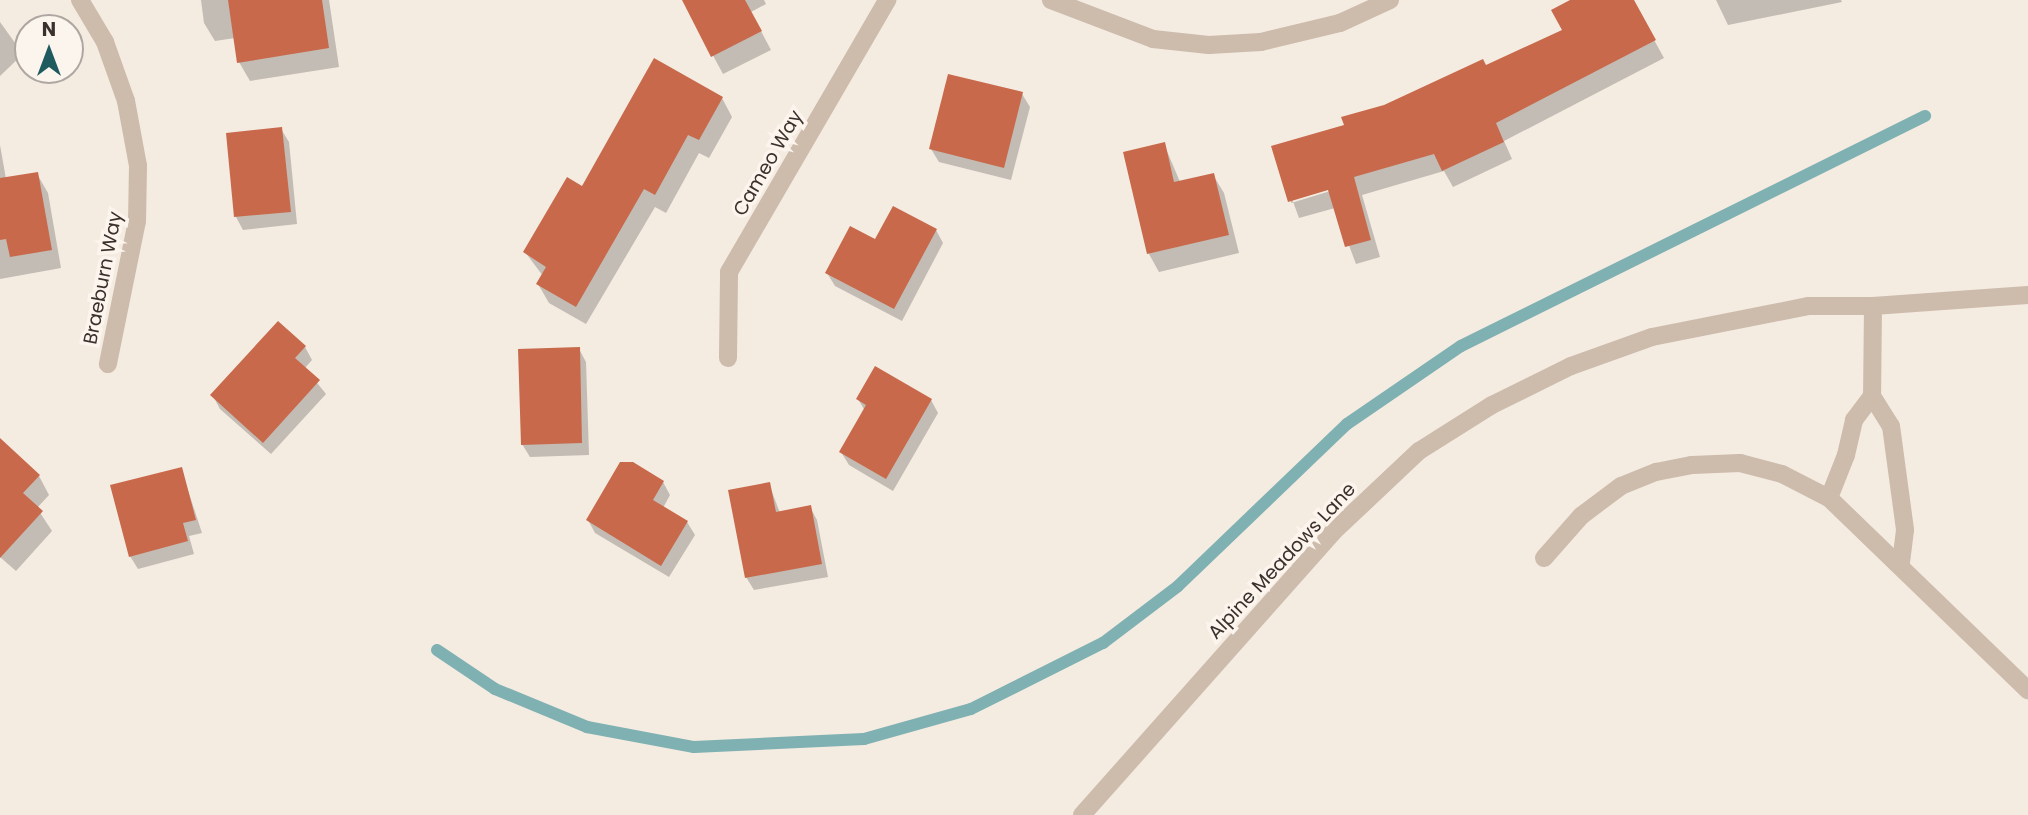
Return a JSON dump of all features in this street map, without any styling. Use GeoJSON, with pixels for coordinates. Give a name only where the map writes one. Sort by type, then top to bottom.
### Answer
{"type":"FeatureCollection","features":[{"type":"Feature","properties":{"kind":"street","name":"Braeburn Way"},"geometry":{"type":"LineString","coordinates":[[80,0],[105,42],[122,89],[138,166],[137,221],[108,364]]}},
{"type":"Feature","properties":{"kind":"street","name":"Cameo Way"},"geometry":{"type":"LineString","coordinates":[[728,358],[729,272],[887,0]]}},
{"type":"Feature","properties":{"kind":"street"},"geometry":{"type":"LineString","coordinates":[[1051,0],[1153,39],[1209,45],[1261,42],[1340,23],[1390,0]]}},
{"type":"Feature","properties":{"kind":"street","name":"Alpine Meadows Lane"},"geometry":{"type":"LineString","coordinates":[[1082,815],[1333,532],[1419,451],[1492,405],[1571,366],[1652,337],[1809,306],[1873,306],[2028,295]]}},
{"type":"Feature","properties":{"kind":"street"},"geometry":{"type":"LineString","coordinates":[[1873,306],[1872,396],[1891,426],[1905,530],[1900,565]]}},
{"type":"Feature","properties":{"kind":"street"},"geometry":{"type":"LineString","coordinates":[[1829,498],[1846,455],[1854,420],[1872,396]]}},
{"type":"Feature","properties":{"kind":"street"},"geometry":{"type":"LineString","coordinates":[[1544,558],[1581,516],[1621,486],[1692,465],[1740,463],[1782,474],[1829,498],[2028,690]]}},
{"type":"Feature","properties":{"kind":"building"},"geometry":{"type":"Polygon","coordinates":[[[228,0],[322,0],[329,48],[237,63],[228,0]]]}},
{"type":"Feature","properties":{"kind":"building"},"geometry":{"type":"Polygon","coordinates":[[[682,0],[745,0],[762,31],[711,57],[682,0]]]}},
{"type":"Feature","properties":{"kind":"building"},"geometry":{"type":"Polygon","coordinates":[[[1570,0],[1634,0],[1656,40],[1496,123],[1504,142],[1442,171],[1434,154],[1354,177],[1371,240],[1345,247],[1328,190],[1288,202],[1271,146],[1344,125],[1341,117],[1384,105],[1483,59],[1486,65],[1562,30],[1551,10],[1570,0]]]}},
{"type":"Feature","properties":{"kind":"building"},"geometry":{"type":"Polygon","coordinates":[[[654,58],[723,97],[699,140],[688,135],[655,195],[644,189],[576,307],[536,284],[546,267],[523,252],[567,177],[582,186],[654,58]]]}},
{"type":"Feature","properties":{"kind":"building"},"geometry":{"type":"Polygon","coordinates":[[[948,74],[1023,92],[1004,168],[929,149],[948,74]]]}},
{"type":"Feature","properties":{"kind":"building"},"geometry":{"type":"Polygon","coordinates":[[[282,127],[291,212],[234,217],[226,133],[282,127]]]}},
{"type":"Feature","properties":{"kind":"building"},"geometry":{"type":"Polygon","coordinates":[[[1165,142],[1174,182],[1214,173],[1229,235],[1147,254],[1123,152],[1165,142]]]}},
{"type":"Feature","properties":{"kind":"building"},"geometry":{"type":"Polygon","coordinates":[[[38,172],[52,250],[10,257],[6,239],[0,240],[0,178],[38,172]]]}},
{"type":"Feature","properties":{"kind":"building"},"geometry":{"type":"Polygon","coordinates":[[[893,206],[937,229],[894,309],[825,273],[850,226],[875,239],[893,206]]]}},
{"type":"Feature","properties":{"kind":"building"},"geometry":{"type":"Polygon","coordinates":[[[278,321],[306,346],[295,358],[320,380],[263,443],[210,395],[278,321]]]}},
{"type":"Feature","properties":{"kind":"building"},"geometry":{"type":"Polygon","coordinates":[[[580,347],[582,443],[521,445],[518,349],[580,347]]]}},
{"type":"Feature","properties":{"kind":"building"},"geometry":{"type":"Polygon","coordinates":[[[875,366],[932,399],[886,479],[839,452],[866,405],[856,399],[875,366]]]}},
{"type":"Feature","properties":{"kind":"building"},"geometry":{"type":"Polygon","coordinates":[[[0,438],[40,475],[23,493],[43,511],[0,558],[0,438]]]}},
{"type":"Feature","properties":{"kind":"building"},"geometry":{"type":"Polygon","coordinates":[[[620,462],[633,462],[664,481],[653,500],[688,521],[661,566],[586,520],[620,462]]]}},
{"type":"Feature","properties":{"kind":"building"},"geometry":{"type":"Polygon","coordinates":[[[182,467],[196,520],[183,523],[188,541],[129,557],[110,485],[182,467]]]}},
{"type":"Feature","properties":{"kind":"building"},"geometry":{"type":"Polygon","coordinates":[[[770,482],[776,512],[811,505],[822,564],[745,578],[728,490],[770,482]]]}},
{"type":"Feature","properties":{"kind":"waterway"},"geometry":{"type":"LineString","coordinates":[[437,650],[495,689],[587,727],[694,747],[864,739],[971,709],[1103,643],[1178,586],[1347,424],[1461,346],[1925,116]]}}]}
